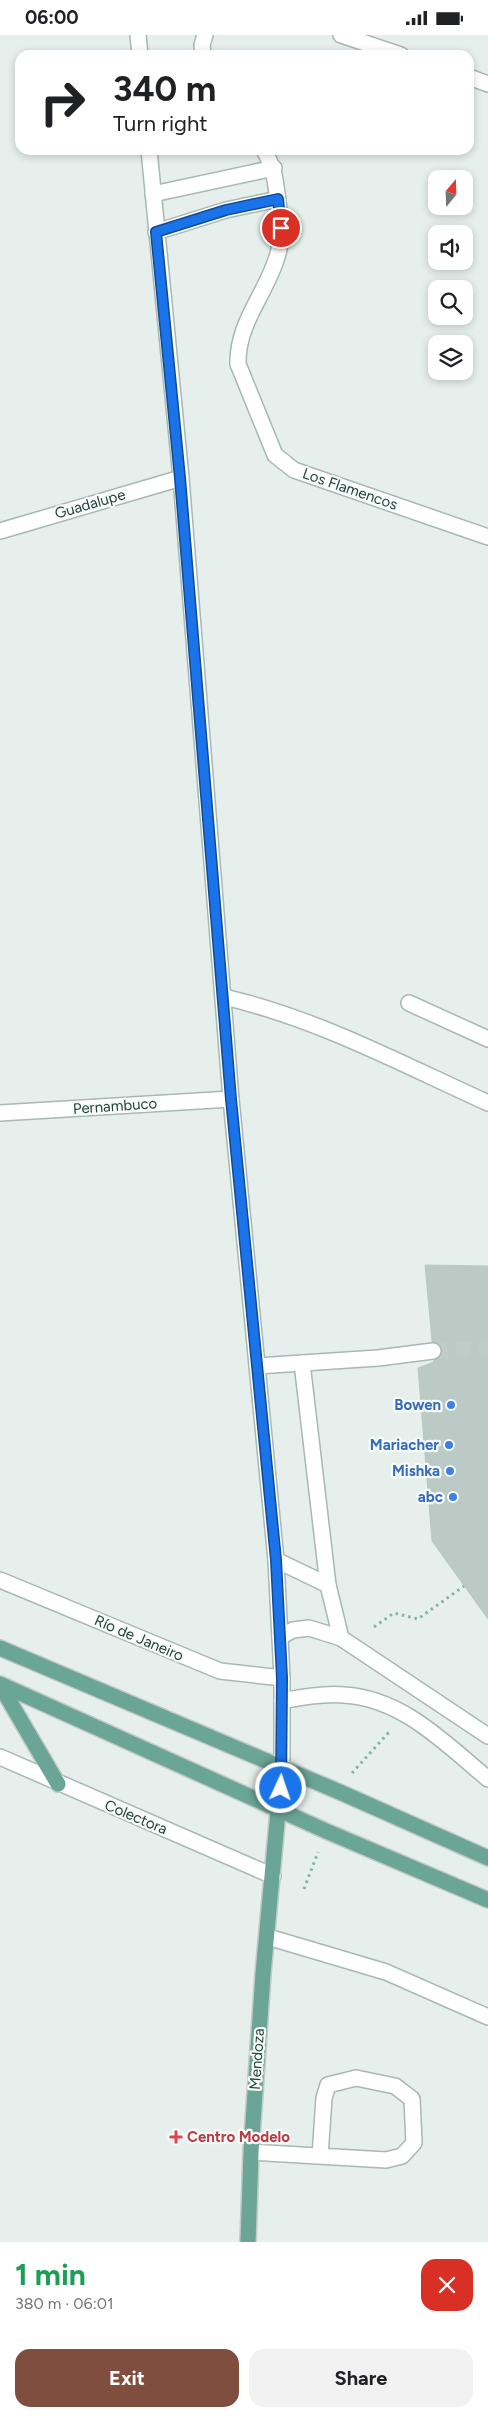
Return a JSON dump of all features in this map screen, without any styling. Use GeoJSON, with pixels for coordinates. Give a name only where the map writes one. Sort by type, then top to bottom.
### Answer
{"type":"FeatureCollection","features":[{"type":"Feature","properties":{"kind":"main road"},"geometry":{"type":"LineString","coordinates":[[0,1649],[282,1768],[488,1858]]}},
{"type":"Feature","properties":{"kind":"main road"},"geometry":{"type":"LineString","coordinates":[[0,1685],[58,1783]]}},
{"type":"Feature","properties":{"kind":"main road"},"geometry":{"type":"LineString","coordinates":[[0,1685],[488,1900]]}},
{"type":"Feature","properties":{"kind":"main road","name":"Mendoza"},"geometry":{"type":"LineString","coordinates":[[248,2242],[251,2152],[263,1974],[268,1937],[282,1768]]}},
{"type":"Feature","properties":{"kind":"street"},"geometry":{"type":"LineString","coordinates":[[138,35],[140,50]]}},
{"type":"Feature","properties":{"kind":"street"},"geometry":{"type":"LineString","coordinates":[[203,50],[202,45],[205,35]]}},
{"type":"Feature","properties":{"kind":"street"},"geometry":{"type":"LineString","coordinates":[[342,35],[386,50]]}},
{"type":"Feature","properties":{"kind":"street"},"geometry":{"type":"LineString","coordinates":[[474,79],[488,84]]}},
{"type":"Feature","properties":{"kind":"street"},"geometry":{"type":"LineString","coordinates":[[149,155],[180,478],[231,1099],[276,1560],[282,1678],[282,1768]]}},
{"type":"Feature","properties":{"kind":"street"},"geometry":{"type":"LineString","coordinates":[[153,194],[274,168],[267,155]]}},
{"type":"Feature","properties":{"kind":"street","name":"Los Flamencos"},"geometry":{"type":"LineString","coordinates":[[274,168],[281,228],[277,257],[240,336],[238,363],[275,455],[294,470],[488,537]]}},
{"type":"Feature","properties":{"kind":"street"},"geometry":{"type":"LineString","coordinates":[[156,232],[226,210],[278,199]]}},
{"type":"Feature","properties":{"kind":"street","name":"Guadalupe"},"geometry":{"type":"LineString","coordinates":[[0,531],[180,478]]}},
{"type":"Feature","properties":{"kind":"street"},"geometry":{"type":"LineString","coordinates":[[224,997],[250,1003],[335,1033],[488,1103]]}},
{"type":"Feature","properties":{"kind":"street"},"geometry":{"type":"LineString","coordinates":[[409,1003],[488,1039]]}},
{"type":"Feature","properties":{"kind":"street","name":"Pernambuco"},"geometry":{"type":"LineString","coordinates":[[0,1113],[231,1099]]}},
{"type":"Feature","properties":{"kind":"street"},"geometry":{"type":"LineString","coordinates":[[257,1366],[378,1358],[432,1351]]}},
{"type":"Feature","properties":{"kind":"street"},"geometry":{"type":"LineString","coordinates":[[302,1363],[328,1585],[341,1638]]}},
{"type":"Feature","properties":{"kind":"street"},"geometry":{"type":"LineString","coordinates":[[276,1560],[328,1585]]}},
{"type":"Feature","properties":{"kind":"street","name":"Río de Janeiro"},"geometry":{"type":"LineString","coordinates":[[0,1580],[220,1671],[282,1678]]}},
{"type":"Feature","properties":{"kind":"street"},"geometry":{"type":"LineString","coordinates":[[280,1637],[293,1630],[309,1628],[341,1638],[488,1736]]}},
{"type":"Feature","properties":{"kind":"street"},"geometry":{"type":"LineString","coordinates":[[282,1701],[308,1696],[344,1695],[375,1702],[404,1713],[426,1727],[488,1779]]}},
{"type":"Feature","properties":{"kind":"street","name":"Colectora"},"geometry":{"type":"LineString","coordinates":[[0,1757],[273,1876]]}},
{"type":"Feature","properties":{"kind":"street"},"geometry":{"type":"LineString","coordinates":[[268,1937],[386,1972],[488,2017]]}},
{"type":"Feature","properties":{"kind":"street"},"geometry":{"type":"LineString","coordinates":[[251,2152],[386,2161],[402,2156],[414,2143],[412,2099],[395,2086],[356,2078],[328,2085],[324,2099],[320,2156]]}},
{"type":"Feature","properties":{"kind":"path"},"geometry":{"type":"LineString","coordinates":[[374,1627],[394,1613],[418,1619],[464,1587]]}},
{"type":"Feature","properties":{"kind":"building"},"geometry":{"type":"Polygon","coordinates":[[[425,1265],[488,1266],[488,1619],[432,1541],[418,1368],[434,1362],[425,1265]]]}},
{"type":"Feature","properties":{"kind":"tunnel"},"geometry":{"type":"LineString","coordinates":[[433,1351],[488,1348]]}},
{"type":"Feature","properties":{"kind":"place","name":"Bowen"},"geometry":{"type":"Point","coordinates":[451,1405]}},
{"type":"Feature","properties":{"kind":"place","name":"Mariacher"},"geometry":{"type":"Point","coordinates":[449,1445]}},
{"type":"Feature","properties":{"kind":"place","name":"Mishka"},"geometry":{"type":"Point","coordinates":[450,1471]}},
{"type":"Feature","properties":{"kind":"place","name":"abc"},"geometry":{"type":"Point","coordinates":[453,1497]}},
{"type":"Feature","properties":{"kind":"place","name":"Centro Modelo"},"geometry":{"type":"Point","coordinates":[176,2137]}},
{"type":"Feature","properties":{"kind":"route"},"geometry":{"type":"LineString","coordinates":[[281,228],[278,199],[226,210],[156,232],[180,478],[231,1099],[276,1560],[282,1678],[281,1788]]}}]}
